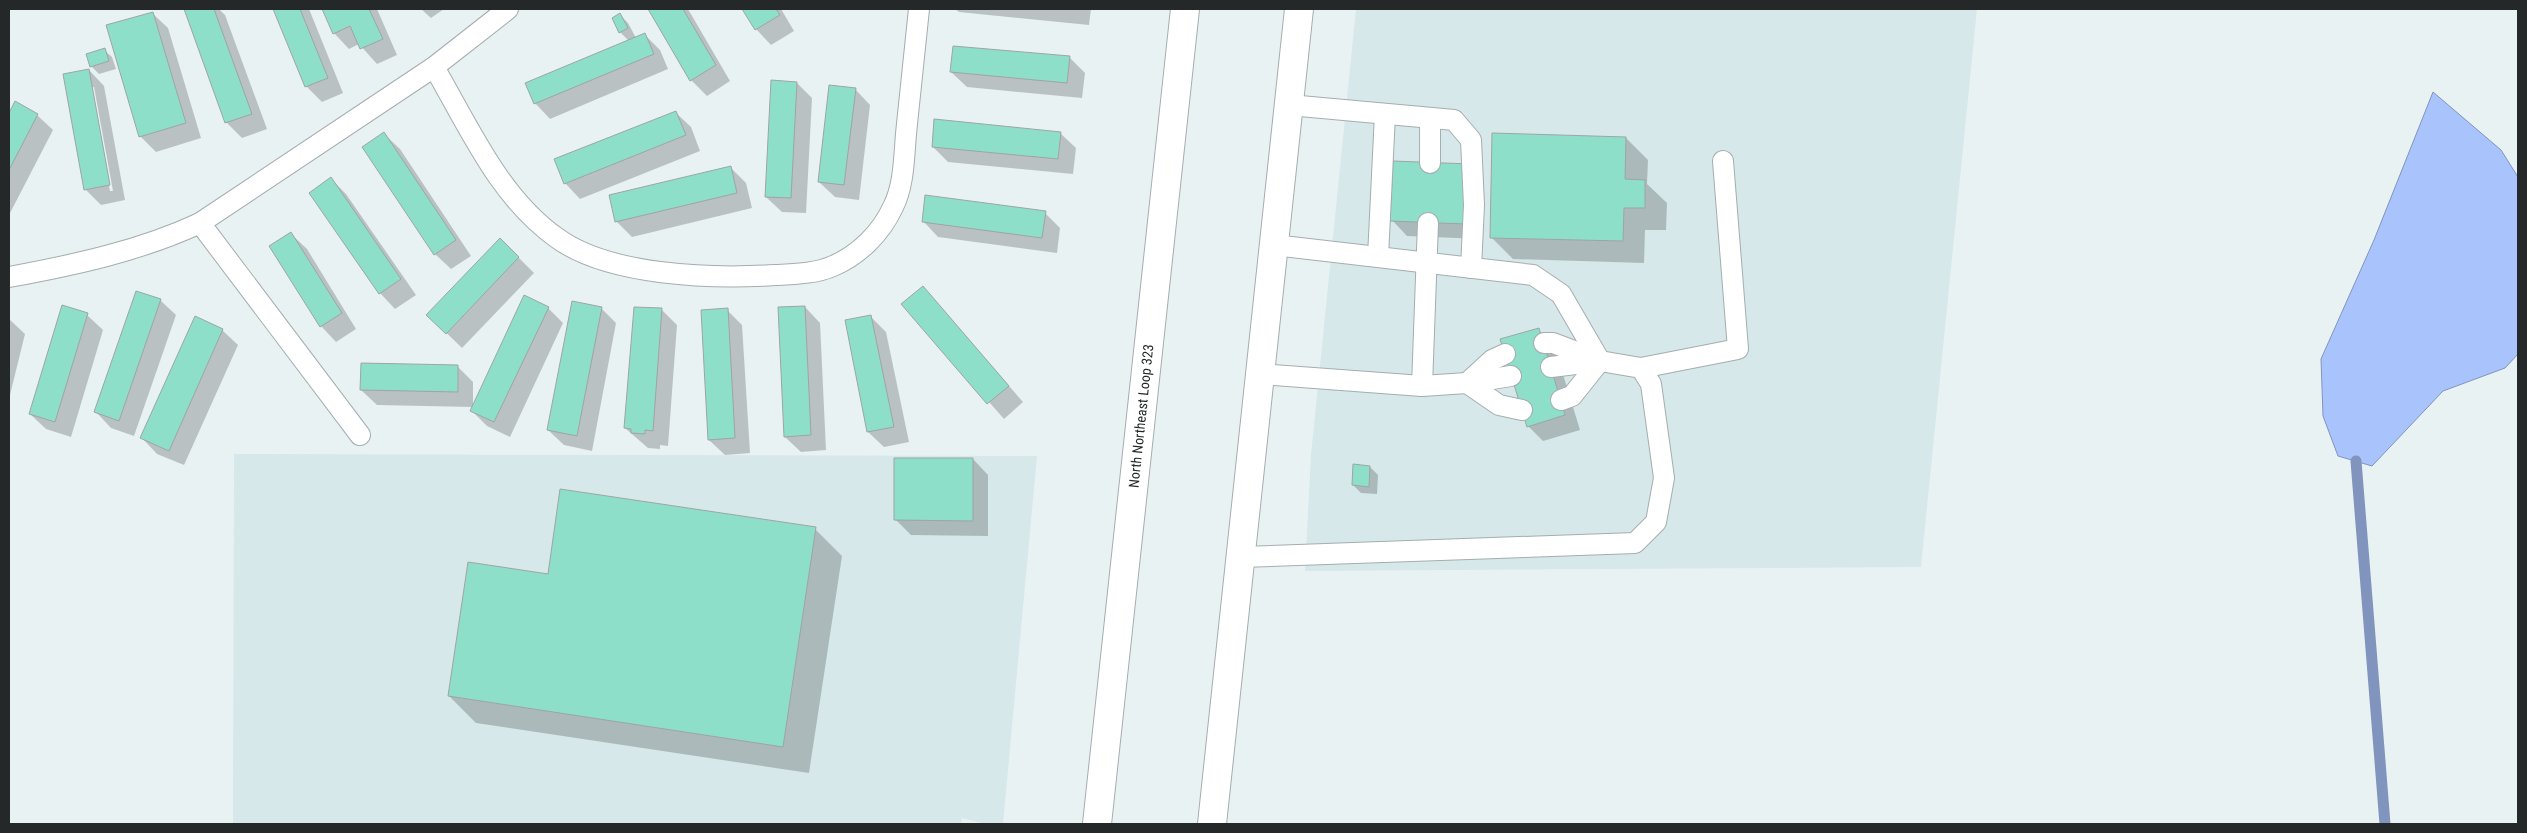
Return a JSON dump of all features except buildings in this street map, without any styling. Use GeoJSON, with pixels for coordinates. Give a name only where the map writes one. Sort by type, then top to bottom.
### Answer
{"type":"FeatureCollection","features":[{"type":"Feature","properties":{"kind":"highway","name":"North Northeast Loop 323"},"geometry":{"type":"LineString","coordinates":[[1097,824],[1185,9]]}},
{"type":"Feature","properties":{"kind":"highway"},"geometry":{"type":"LineString","coordinates":[[1212,824],[1299,9]]}},
{"type":"Feature","properties":{"kind":"lane"},"geometry":{"type":"LineString","coordinates":[[9,276],[136,248],[169,238],[200,223],[434,67],[508,9]]}},
{"type":"Feature","properties":{"kind":"lane"},"geometry":{"type":"LineString","coordinates":[[434,67],[511,195],[532,218],[558,240],[588,254],[622,265],[664,273],[711,277],[799,274],[831,267],[856,253],[872,239],[894,206],[902,174],[919,9]]}},
{"type":"Feature","properties":{"kind":"lane"},"geometry":{"type":"LineString","coordinates":[[1288,105],[1454,120],[1471,140],[1474,205],[1471,268]]}},
{"type":"Feature","properties":{"kind":"lane"},"geometry":{"type":"LineString","coordinates":[[1378,257],[1384,114]]}},
{"type":"Feature","properties":{"kind":"lane"},"geometry":{"type":"LineString","coordinates":[[1430,118],[1430,162]]}},
{"type":"Feature","properties":{"kind":"lane"},"geometry":{"type":"LineString","coordinates":[[1544,343],[1553,343],[1600,361],[1641,368],[1738,349],[1722,161]]}},
{"type":"Feature","properties":{"kind":"lane"},"geometry":{"type":"LineString","coordinates":[[1422,386],[1428,222]]}},
{"type":"Feature","properties":{"kind":"lane"},"geometry":{"type":"LineString","coordinates":[[200,223],[360,435]]}},
{"type":"Feature","properties":{"kind":"lane"},"geometry":{"type":"LineString","coordinates":[[1274,245],[1532,275],[1561,294],[1600,361]]}},
{"type":"Feature","properties":{"kind":"lane"},"geometry":{"type":"LineString","coordinates":[[1468,383],[1492,360],[1505,354]]}},
{"type":"Feature","properties":{"kind":"lane"},"geometry":{"type":"LineString","coordinates":[[1551,367],[1600,361]]}},
{"type":"Feature","properties":{"kind":"lane"},"geometry":{"type":"LineString","coordinates":[[1561,400],[1572,396],[1600,361]]}},
{"type":"Feature","properties":{"kind":"lane"},"geometry":{"type":"LineString","coordinates":[[1241,557],[1635,544],[1656,522],[1664,478],[1651,384],[1641,368]]}},
{"type":"Feature","properties":{"kind":"lane"},"geometry":{"type":"LineString","coordinates":[[1260,374],[1422,386],[1468,383],[1511,376]]}},
{"type":"Feature","properties":{"kind":"lane"},"geometry":{"type":"LineString","coordinates":[[1468,383],[1500,405],[1522,410]]}},
{"type":"Feature","properties":{"kind":"shaded area"},"geometry":{"type":"Polygon","coordinates":[[[1356,9],[1977,9],[1921,567],[1305,571],[1311,455],[1356,9]]]}},
{"type":"Feature","properties":{"kind":"shaded area"},"geometry":{"type":"Polygon","coordinates":[[[234,454],[1037,456],[1003,824],[985,824],[962,818],[961,824],[233,824],[234,454]]]}},
{"type":"Feature","properties":{"kind":"water"},"geometry":{"type":"Polygon","coordinates":[[[2433,92],[2501,150],[2518,177],[2518,354],[2505,368],[2443,391],[2372,466],[2338,456],[2323,416],[2321,359],[2374,240],[2433,92]]]}},
{"type":"Feature","properties":{"kind":"waterway"},"geometry":{"type":"LineString","coordinates":[[2356,461],[2385,824]]}}]}
